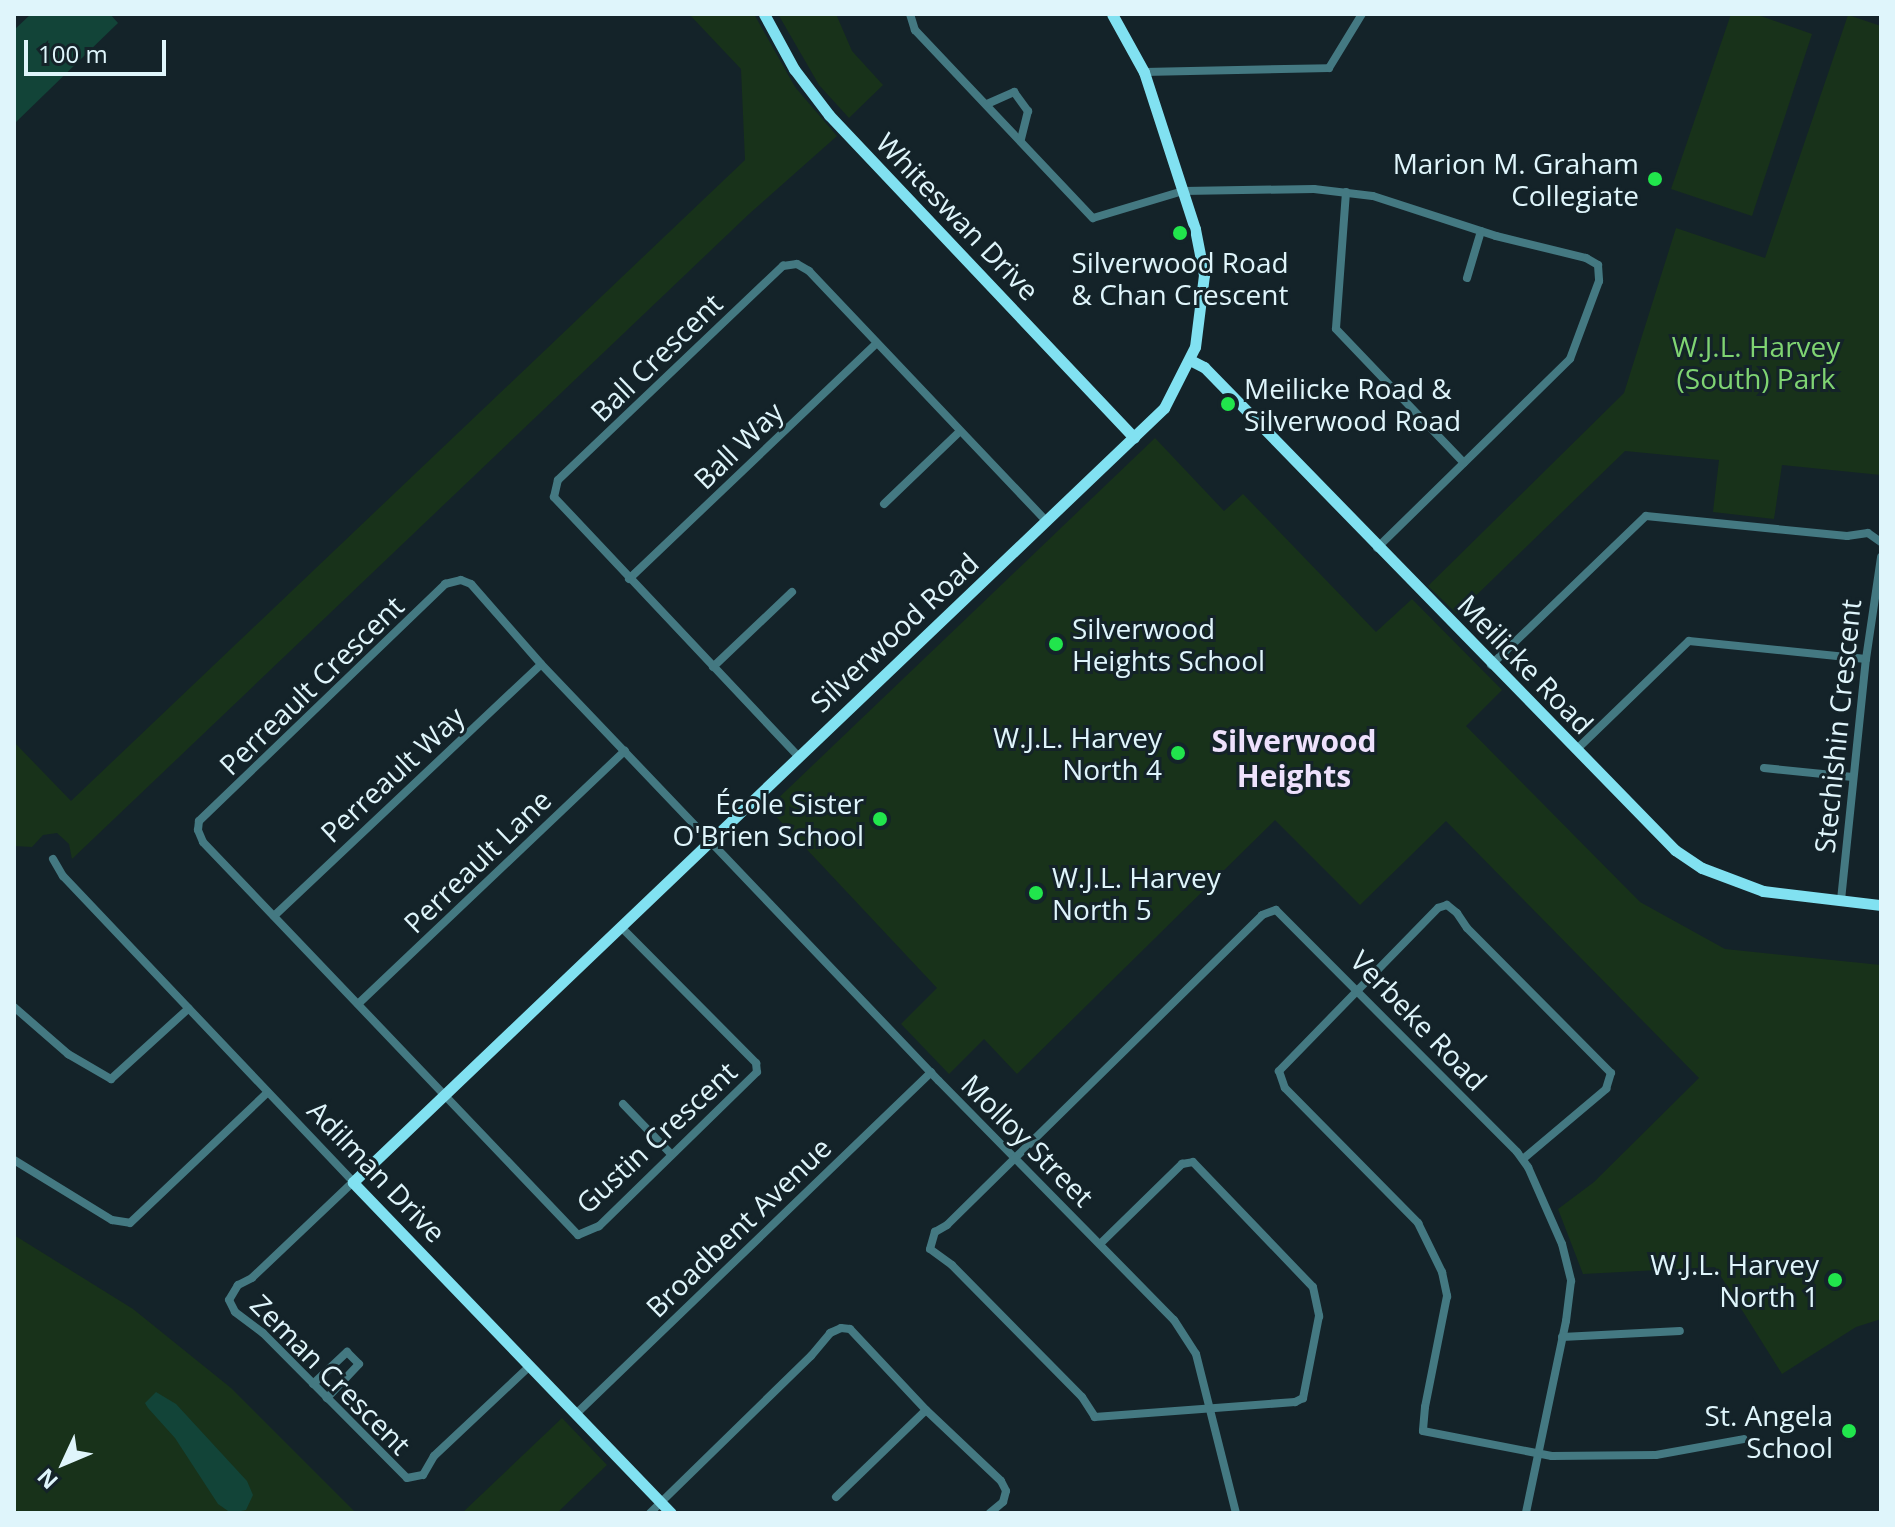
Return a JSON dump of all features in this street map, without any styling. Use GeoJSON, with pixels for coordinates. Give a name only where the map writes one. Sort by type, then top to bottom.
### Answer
{"type":"FeatureCollection","features":[{"type":"Feature","properties":{"kind":"street","name":"Whiteswan Drive"},"geometry":{"type":"LineString","coordinates":[[764,14],[794,69],[829,115],[1134,438]]}},
{"type":"Feature","properties":{"kind":"street"},"geometry":{"type":"LineString","coordinates":[[910,14],[915,30],[1093,218],[1183,191],[1314,189],[1373,196],[1481,231],[1594,261],[1601,272],[1570,359],[1377,548]]}},
{"type":"Feature","properties":{"kind":"street","name":"Silverwood Road"},"geometry":{"type":"LineString","coordinates":[[353,1182],[1164,408],[1190,360],[1203,305],[1204,275],[1183,191],[1144,72],[1112,14]]}},
{"type":"Feature","properties":{"kind":"street"},"geometry":{"type":"LineString","coordinates":[[1144,72],[1329,68],[1362,14]]}},
{"type":"Feature","properties":{"kind":"street"},"geometry":{"type":"LineString","coordinates":[[987,104],[1014,92],[1028,111],[1021,140]]}},
{"type":"Feature","properties":{"kind":"street"},"geometry":{"type":"LineString","coordinates":[[1346,192],[1336,329],[1464,463]]}},
{"type":"Feature","properties":{"kind":"street"},"geometry":{"type":"LineString","coordinates":[[1467,278],[1481,231]]}},
{"type":"Feature","properties":{"kind":"street","name":"Ball Crescent"},"geometry":{"type":"LineString","coordinates":[[798,756],[554,497],[558,480],[783,266],[797,264],[809,271],[1047,522]]}},
{"type":"Feature","properties":{"kind":"street","name":"Ball Way"},"geometry":{"type":"LineString","coordinates":[[629,579],[877,343]]}},
{"type":"Feature","properties":{"kind":"street","name":"Meilicke Road"},"geometry":{"type":"LineString","coordinates":[[1190,360],[1204,367],[1491,665],[1675,850],[1702,868],[1763,891],[1881,905]]}},
{"type":"Feature","properties":{"kind":"street"},"geometry":{"type":"LineString","coordinates":[[884,504],[960,431]]}},
{"type":"Feature","properties":{"kind":"street"},"geometry":{"type":"LineString","coordinates":[[1491,665],[1646,516],[1847,536],[1868,533],[1881,542]]}},
{"type":"Feature","properties":{"kind":"street","name":"Stechishin Crescent"},"geometry":{"type":"LineString","coordinates":[[1841,900],[1866,659],[1881,557]]}},
{"type":"Feature","properties":{"kind":"street","name":"Perreault Crescent"},"geometry":{"type":"LineString","coordinates":[[445,1094],[203,842],[199,821],[445,584],[453,580],[471,584],[541,664],[711,842]]}},
{"type":"Feature","properties":{"kind":"street"},"geometry":{"type":"LineString","coordinates":[[713,667],[792,592]]}},
{"type":"Feature","properties":{"kind":"street"},"geometry":{"type":"LineString","coordinates":[[1576,750],[1689,641],[1866,659]]}},
{"type":"Feature","properties":{"kind":"street","name":"Perreault Way"},"geometry":{"type":"LineString","coordinates":[[274,916],[541,664]]}},
{"type":"Feature","properties":{"kind":"street","name":"Perreault Lane"},"geometry":{"type":"LineString","coordinates":[[358,1004],[625,751]]}},
{"type":"Feature","properties":{"kind":"street"},"geometry":{"type":"LineString","coordinates":[[1764,768],[1853,777]]}},
{"type":"Feature","properties":{"kind":"street","name":"Molloy Street"},"geometry":{"type":"LineString","coordinates":[[711,842],[1187,1337],[1196,1354],[1236,1513]]}},
{"type":"Feature","properties":{"kind":"street","name":"Adilman Drive"},"geometry":{"type":"LineString","coordinates":[[53,859],[63,876],[671,1513]]}},
{"type":"Feature","properties":{"kind":"street"},"geometry":{"type":"LineString","coordinates":[[1523,1159],[1606,1089],[1611,1073],[1447,905],[1438,908],[1282,1065],[1280,1079],[1285,1088],[1418,1223],[1442,1272],[1447,1296],[1423,1431],[1539,1454],[1644,1456],[1744,1439]]}},
{"type":"Feature","properties":{"kind":"street","name":"Verbeke Road"},"geometry":{"type":"LineString","coordinates":[[1016,1158],[1270,911],[1285,915],[1523,1159],[1562,1244],[1570,1272],[1562,1337],[1526,1513]]}},
{"type":"Feature","properties":{"kind":"street","name":"Gustin Crescent"},"geometry":{"type":"LineString","coordinates":[[445,1094],[578,1235],[599,1226],[757,1072],[756,1063],[621,927]]}},
{"type":"Feature","properties":{"kind":"street"},"geometry":{"type":"LineString","coordinates":[[14,1007],[68,1054],[111,1079],[189,1008]]}},
{"type":"Feature","properties":{"kind":"street","name":"Broadbent Avenue"},"geometry":{"type":"LineString","coordinates":[[576,1414],[931,1072]]}},
{"type":"Feature","properties":{"kind":"street"},"geometry":{"type":"LineString","coordinates":[[14,1160],[112,1220],[130,1223],[268,1092]]}},
{"type":"Feature","properties":{"kind":"street"},"geometry":{"type":"LineString","coordinates":[[623,1104],[671,1154]]}},
{"type":"Feature","properties":{"kind":"street"},"geometry":{"type":"LineString","coordinates":[[1016,1158],[947,1225],[935,1232],[930,1249],[952,1265],[1082,1397],[1095,1417],[1295,1402],[1303,1398],[1319,1316],[1313,1287],[1193,1162],[1182,1164],[1100,1244]]}},
{"type":"Feature","properties":{"kind":"street","name":"Zeman Crescent"},"geometry":{"type":"LineString","coordinates":[[353,1182],[252,1278],[231,1293],[235,1312],[250,1322],[313,1384],[400,1475],[414,1479],[423,1475],[434,1456],[530,1366]]}},
{"type":"Feature","properties":{"kind":"street"},"geometry":{"type":"LineString","coordinates":[[650,1513],[811,1356],[830,1333],[841,1328],[850,1329],[926,1410],[992,1476],[1001,1481],[1006,1491],[1003,1502],[990,1513]]}},
{"type":"Feature","properties":{"kind":"street"},"geometry":{"type":"LineString","coordinates":[[1562,1337],[1680,1331]]}},
{"type":"Feature","properties":{"kind":"street"},"geometry":{"type":"LineString","coordinates":[[313,1384],[347,1352],[359,1364],[327,1398]]}},
{"type":"Feature","properties":{"kind":"street"},"geometry":{"type":"LineString","coordinates":[[836,1497],[926,1410]]}},
{"type":"Feature","properties":{"kind":"green space"},"geometry":{"type":"Polygon","coordinates":[[[689,14],[754,14],[795,87],[837,136],[749,214],[72,859],[69,844],[57,833],[43,835],[32,847],[14,846],[14,742],[71,801],[745,160],[741,69],[689,14]]]}},
{"type":"Feature","properties":{"kind":"green space"},"geometry":{"type":"Polygon","coordinates":[[[778,14],[836,14],[852,51],[883,85],[849,118],[819,85],[778,14]]]}},
{"type":"Feature","properties":{"kind":"green space"},"geometry":{"type":"Polygon","coordinates":[[[1731,14],[1755,14],[1812,34],[1752,216],[1671,189],[1731,14]]]}},
{"type":"Feature","properties":{"kind":"green space","name":"W.J.L. Harvey (South) Park"},"geometry":{"type":"Polygon","coordinates":[[[1848,15],[1881,26],[1881,475],[1782,465],[1774,519],[1713,512],[1719,460],[1625,451],[1457,614],[1428,586],[1624,393],[1676,228],[1765,258],[1848,15]]]}},
{"type":"Feature","properties":{"kind":"green space"},"geometry":{"type":"Polygon","coordinates":[[[1155,438],[1224,511],[1243,494],[1376,632],[1412,599],[1502,690],[1466,726],[1640,902],[1725,949],[1881,965],[1881,1319],[1856,1327],[1782,1374],[1715,1267],[1583,1274],[1558,1209],[1594,1182],[1699,1078],[1446,821],[1360,905],[1275,820],[1017,1074],[984,1039],[949,1074],[901,1024],[937,988],[768,808],[1155,438]]]}},
{"type":"Feature","properties":{"kind":"green space"},"geometry":{"type":"Polygon","coordinates":[[[14,1235],[133,1309],[231,1388],[356,1513],[14,1513],[14,1235]]]}},
{"type":"Feature","properties":{"kind":"green space"},"geometry":{"type":"Polygon","coordinates":[[[562,1418],[607,1465],[557,1513],[462,1513],[562,1418]]]}},
{"type":"Feature","properties":{"kind":"shaded area"},"geometry":{"type":"Polygon","coordinates":[[[31,14],[110,14],[118,23],[14,124],[14,30],[31,14]]]}},
{"type":"Feature","properties":{"kind":"shaded area"},"geometry":{"type":"Polygon","coordinates":[[[156,1392],[176,1404],[247,1481],[253,1495],[246,1510],[231,1513],[218,1504],[175,1438],[145,1403],[156,1392]]]}},
{"type":"Feature","properties":{"kind":"place","name":"Marion M. Graham Collegiate"},"geometry":{"type":"Point","coordinates":[1655,179]}},
{"type":"Feature","properties":{"kind":"place","name":"Silverwood Road & Chan Crescent"},"geometry":{"type":"Point","coordinates":[1180,233]}},
{"type":"Feature","properties":{"kind":"place","name":"Meilicke Road & Silverwood Road"},"geometry":{"type":"Point","coordinates":[1228,404]}},
{"type":"Feature","properties":{"kind":"place","name":"Silverwood Heights School"},"geometry":{"type":"Point","coordinates":[1056,644]}},
{"type":"Feature","properties":{"kind":"place","name":"W.J.L. Harvey North 4"},"geometry":{"type":"Point","coordinates":[1178,753]}},
{"type":"Feature","properties":{"kind":"place","name":"École Sister O'Brien School"},"geometry":{"type":"Point","coordinates":[880,819]}},
{"type":"Feature","properties":{"kind":"place","name":"W.J.L. Harvey North 5"},"geometry":{"type":"Point","coordinates":[1036,893]}},
{"type":"Feature","properties":{"kind":"place","name":"W.J.L. Harvey North 1"},"geometry":{"type":"Point","coordinates":[1835,1280]}},
{"type":"Feature","properties":{"kind":"place","name":"St. Angela School"},"geometry":{"type":"Point","coordinates":[1849,1431]}},
{"type":"Feature","properties":{"kind":"district","name":"Silverwood Heights"},"geometry":{"type":"Point","coordinates":[1294,758]}}]}
